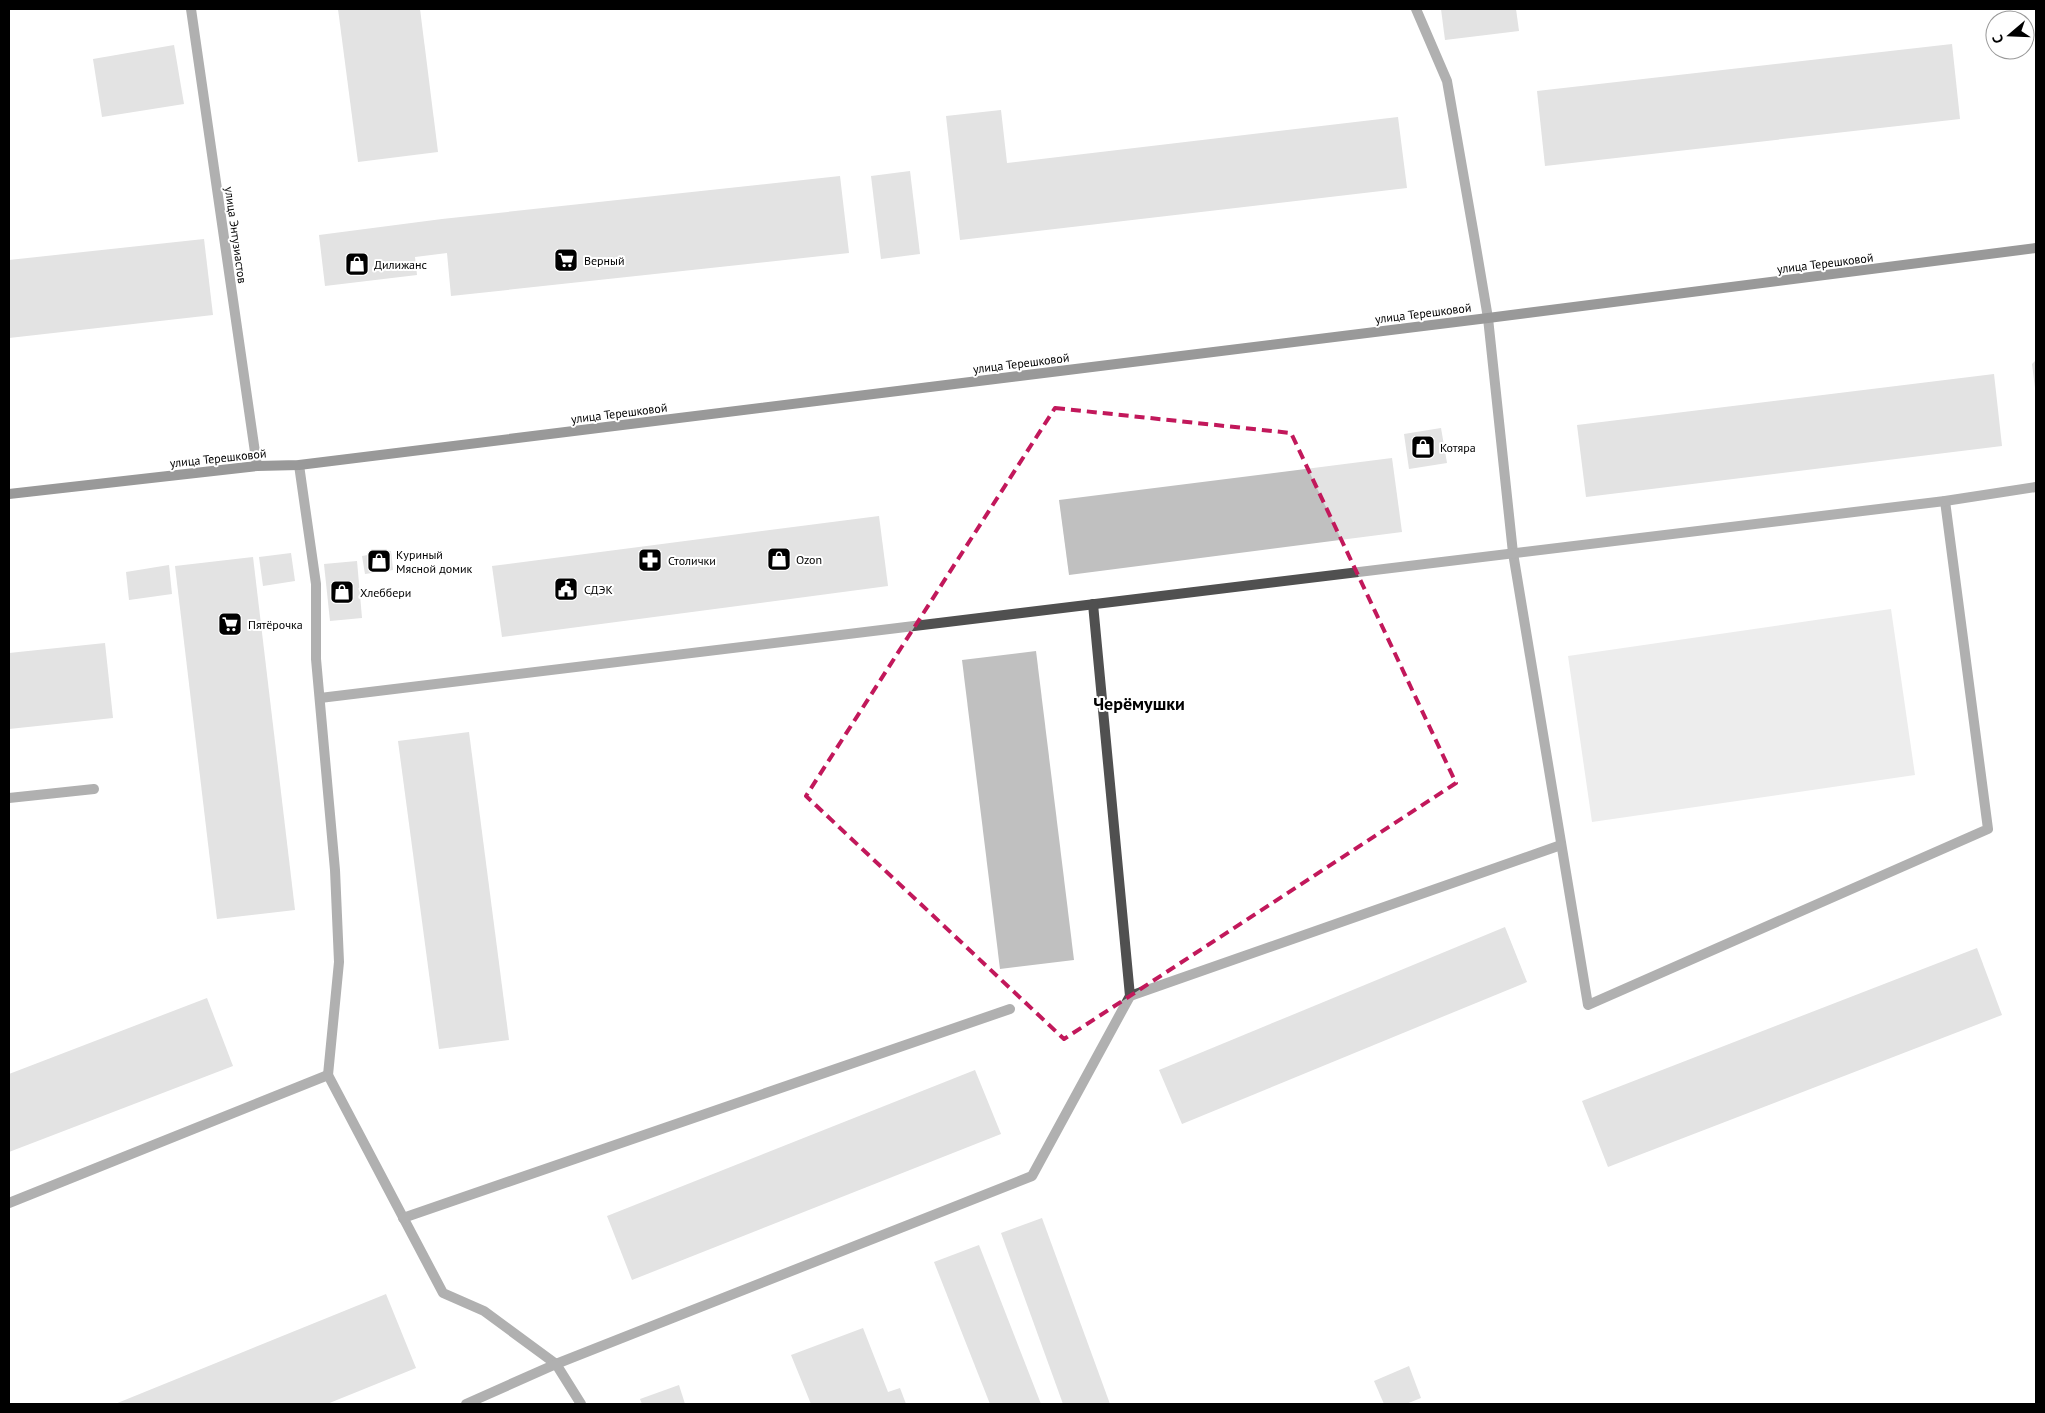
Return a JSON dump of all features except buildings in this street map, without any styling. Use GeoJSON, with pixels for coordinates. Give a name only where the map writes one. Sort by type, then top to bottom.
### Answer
{"type":"FeatureCollection","features":[{"type":"Feature","properties":{"kind":"main road","name":"улица Терешковой"},"geometry":{"type":"LineString","coordinates":[[9,494],[257,466],[298,465],[1488,318],[2036,248]]}},
{"type":"Feature","properties":{"kind":"street","name":"улица Энтузиастов"},"geometry":{"type":"LineString","coordinates":[[191,9],[257,466]]}},
{"type":"Feature","properties":{"kind":"street"},"geometry":{"type":"LineString","coordinates":[[1416,9],[1447,81],[1488,318],[1513,553],[1588,1005],[1988,830],[1945,501]]}},
{"type":"Feature","properties":{"kind":"street"},"geometry":{"type":"LineString","coordinates":[[298,465],[316,584],[316,659],[336,870],[339,962],[328,1076],[443,1293],[484,1311],[556,1364],[581,1404]]}},
{"type":"Feature","properties":{"kind":"street"},"geometry":{"type":"LineString","coordinates":[[320,698],[1945,501],[2036,488]]}},
{"type":"Feature","properties":{"kind":"street"},"geometry":{"type":"LineString","coordinates":[[466,1404],[556,1364],[1032,1176],[1130,996],[1092,604]]}},
{"type":"Feature","properties":{"kind":"street"},"geometry":{"type":"LineString","coordinates":[[9,798],[94,789]]}},
{"type":"Feature","properties":{"kind":"street"},"geometry":{"type":"LineString","coordinates":[[1130,996],[1561,845]]}},
{"type":"Feature","properties":{"kind":"street"},"geometry":{"type":"LineString","coordinates":[[403,1218],[1010,1009]]}},
{"type":"Feature","properties":{"kind":"street"},"geometry":{"type":"LineString","coordinates":[[9,1203],[328,1076]]}},
{"type":"Feature","properties":{"kind":"highlighted area"},"geometry":{"type":"Polygon","coordinates":[[[1055,408],[1291,433],[1456,783],[1064,1039],[806,796],[1055,408]]]}},
{"type":"Feature","properties":{"kind":"shaded area"},"geometry":{"type":"Polygon","coordinates":[[[1891,609],[1915,775],[1592,822],[1568,656],[1891,609]]]}},
{"type":"Feature","properties":{"kind":"place","name":"Верный"},"geometry":{"type":"Point","coordinates":[566,260]}},
{"type":"Feature","properties":{"kind":"place","name":"Дилижанс"},"geometry":{"type":"Point","coordinates":[357,264]}},
{"type":"Feature","properties":{"kind":"place","name":"Котяра"},"geometry":{"type":"Point","coordinates":[1423,447]}},
{"type":"Feature","properties":{"kind":"place","name":"Ozon"},"geometry":{"type":"Point","coordinates":[779,559]}},
{"type":"Feature","properties":{"kind":"place","name":"Столички"},"geometry":{"type":"Point","coordinates":[650,560]}},
{"type":"Feature","properties":{"kind":"place","name":"Куриный Мясной домик"},"geometry":{"type":"Point","coordinates":[379,561]}},
{"type":"Feature","properties":{"kind":"place","name":"СДЭК"},"geometry":{"type":"Point","coordinates":[566,589]}},
{"type":"Feature","properties":{"kind":"place","name":"Хлеббери"},"geometry":{"type":"Point","coordinates":[342,592]}},
{"type":"Feature","properties":{"kind":"place","name":"Пятёрочка"},"geometry":{"type":"Point","coordinates":[230,624]}},
{"type":"Feature","properties":{"kind":"district","name":"Черёмушки"},"geometry":{"type":"Point","coordinates":[1139,703]}}]}
